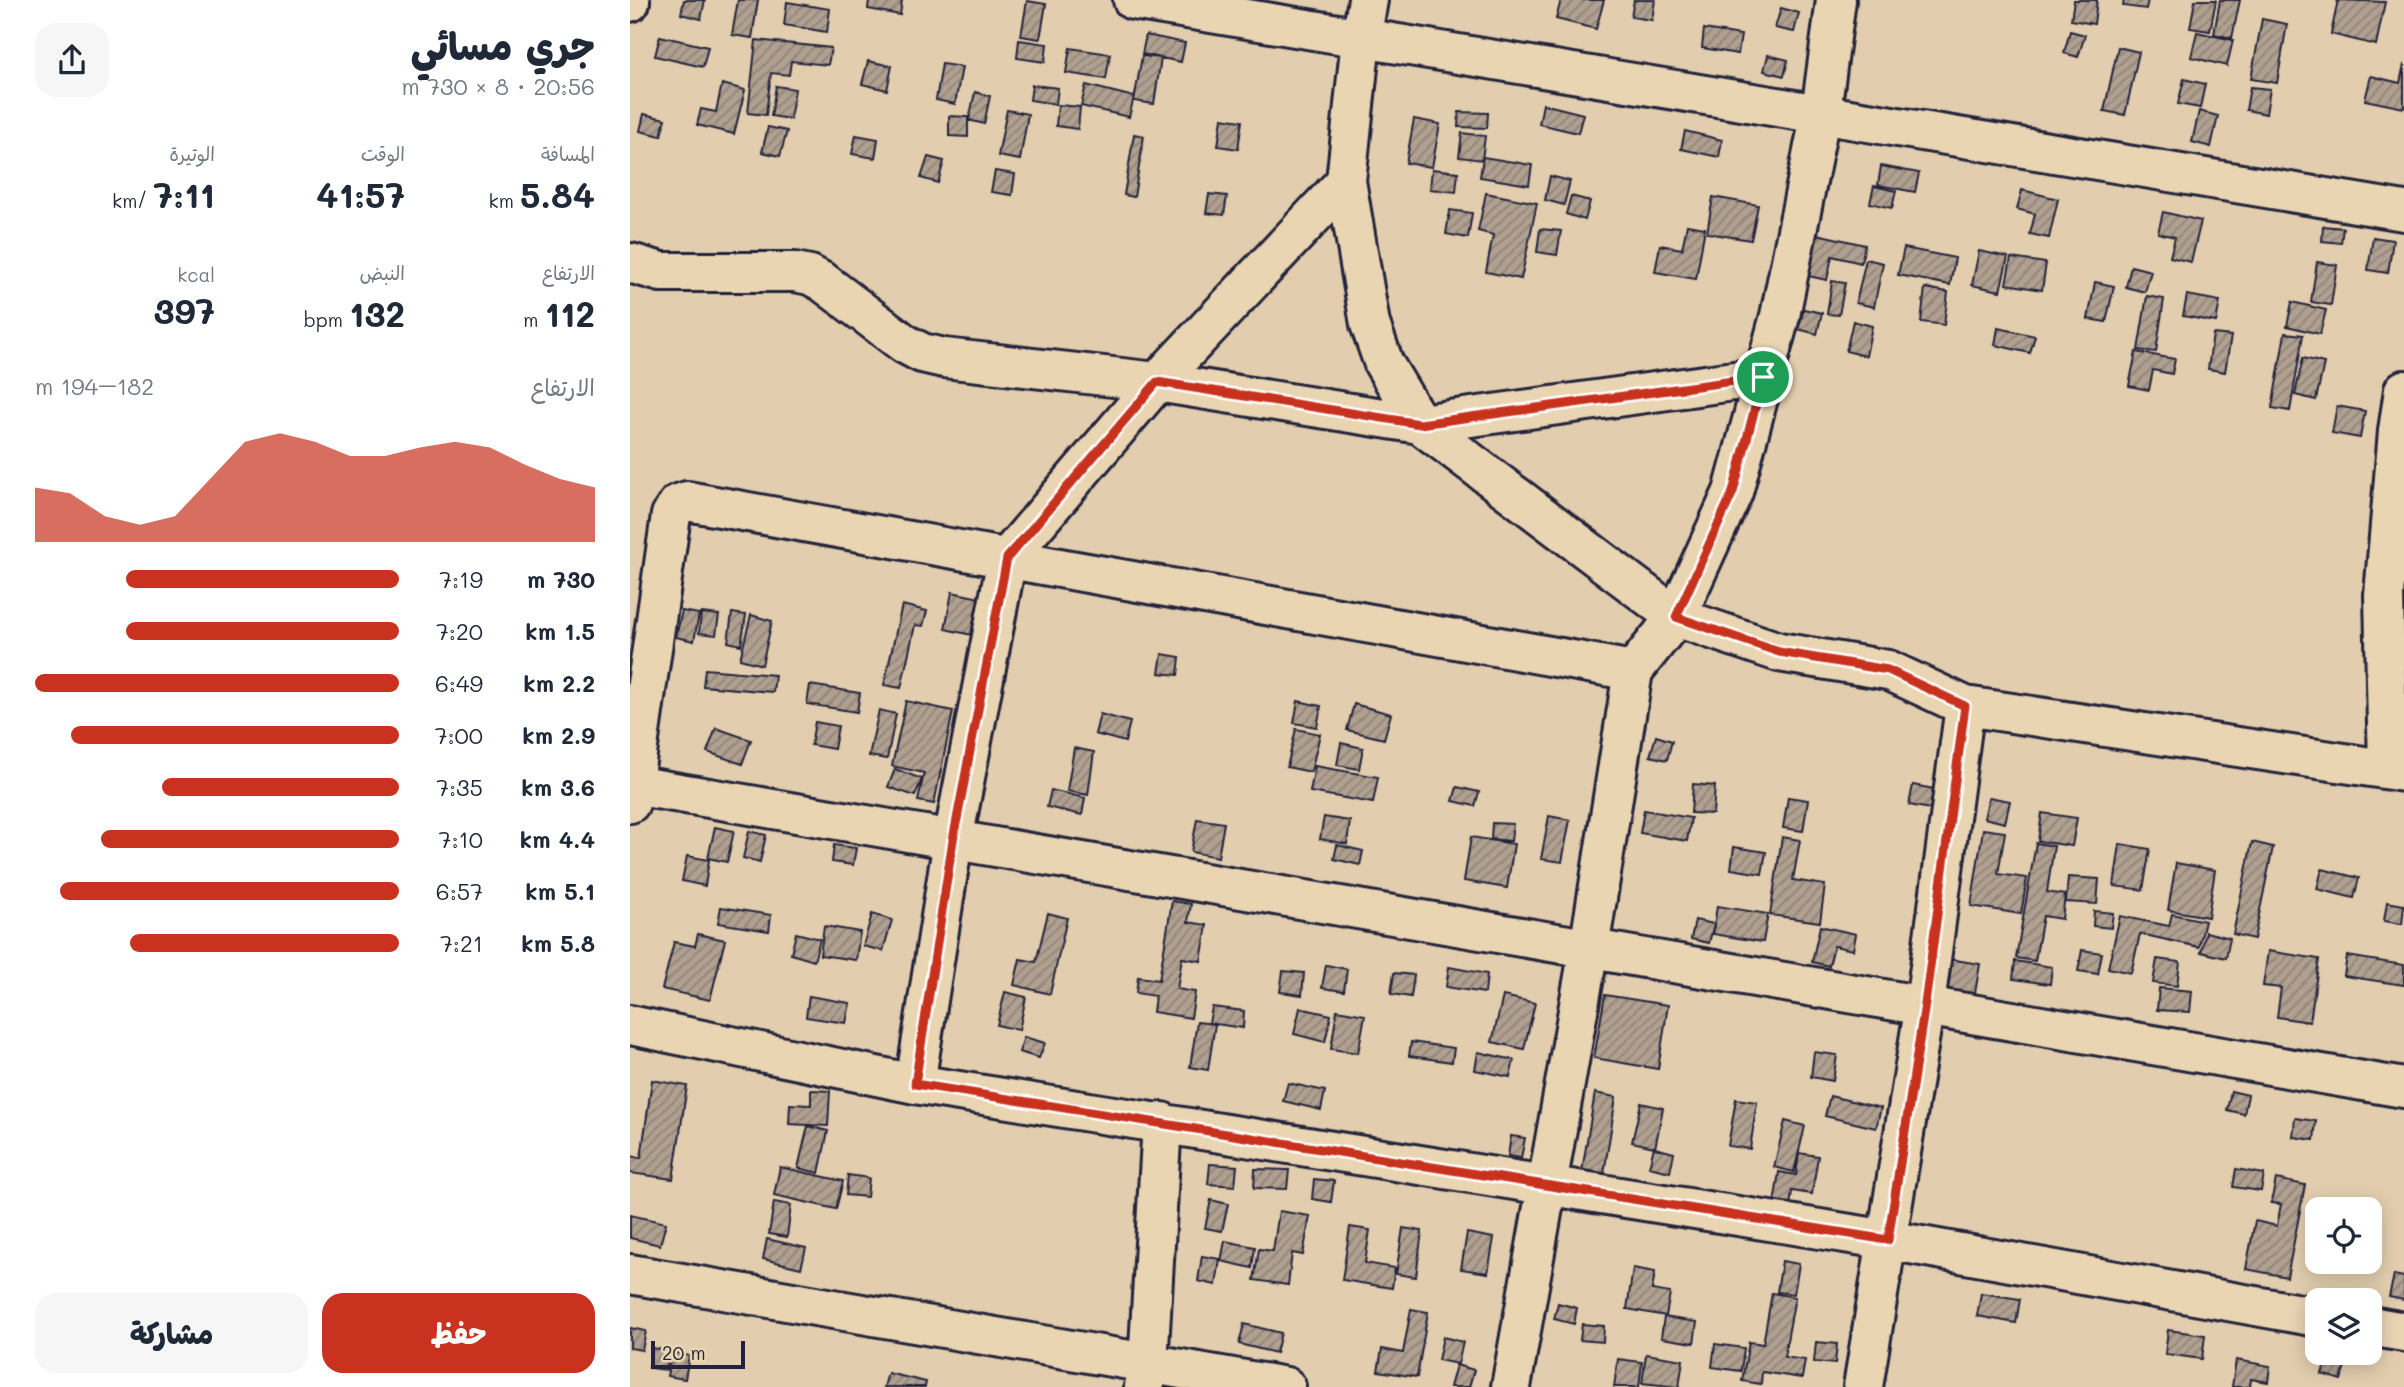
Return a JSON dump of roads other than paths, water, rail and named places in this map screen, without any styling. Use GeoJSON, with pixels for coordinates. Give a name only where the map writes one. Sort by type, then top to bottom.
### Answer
{"type":"FeatureCollection","features":[{"type":"Feature","properties":{"kind":"street"},"geometry":{"type":"LineString","coordinates":[[1133,0],[1361,40],[1821,112],[2404,211]]}},
{"type":"Feature","properties":{"kind":"street"},"geometry":{"type":"LineString","coordinates":[[1368,0],[1361,40],[1346,181],[1370,324],[1384,365],[1420,424],[1676,617],[1779,652],[1888,670],[1965,706],[2396,770],[2384,595],[2404,390]]}},
{"type":"Feature","properties":{"kind":"street"},"geometry":{"type":"LineString","coordinates":[[1511,1387],[1589,949],[1633,671],[1676,617],[1733,492],[1780,316],[1821,112],[1836,0]]}},
{"type":"Feature","properties":{"kind":"street"},"geometry":{"type":"LineString","coordinates":[[915,1084],[953,840],[1007,558],[1157,382],[1346,181]]}},
{"type":"Feature","properties":{"kind":"street"},"geometry":{"type":"LineString","coordinates":[[630,263],[661,272],[795,272],[810,275],[905,344],[922,353],[944,358],[1157,382],[1420,424],[1763,377]]}},
{"type":"Feature","properties":{"kind":"street"},"geometry":{"type":"LineString","coordinates":[[1633,671],[687,501],[678,504],[671,515],[631,794],[953,840],[2404,1087]]}},
{"type":"Feature","properties":{"kind":"street"},"geometry":{"type":"LineString","coordinates":[[1863,1387],[1925,1004],[1965,706]]}},
{"type":"Feature","properties":{"kind":"street"},"geometry":{"type":"LineString","coordinates":[[630,1025],[915,1084],[1888,1240],[2305,1315]]}},
{"type":"Feature","properties":{"kind":"street"},"geometry":{"type":"LineString","coordinates":[[1146,1376],[1162,1122]]}},
{"type":"Feature","properties":{"kind":"street"},"geometry":{"type":"LineString","coordinates":[[630,1274],[1146,1376],[1286,1387]]}},
{"type":"Feature","properties":{"kind":"street"},"geometry":{"type":"LineString","coordinates":[[2382,1328],[2404,1332]]}}]}
